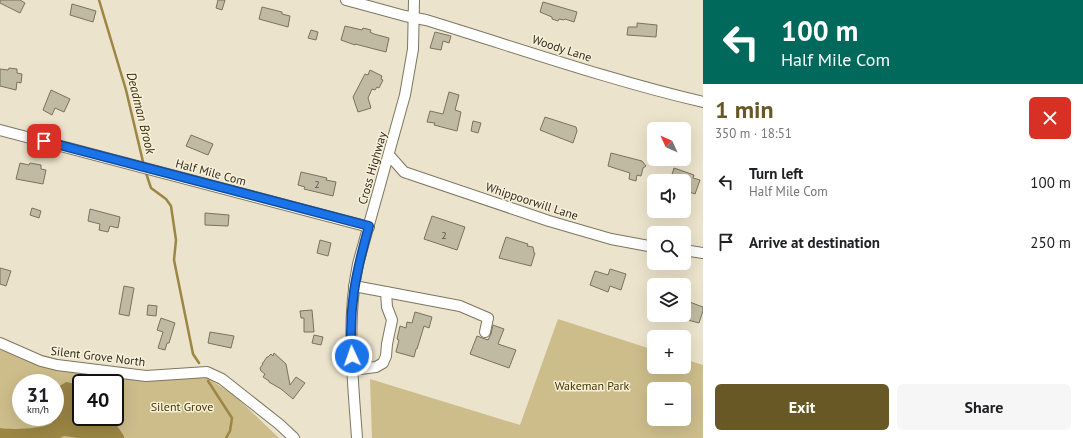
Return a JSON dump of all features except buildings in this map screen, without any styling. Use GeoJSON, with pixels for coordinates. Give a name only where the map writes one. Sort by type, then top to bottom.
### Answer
{"type":"FeatureCollection","features":[{"type":"Feature","properties":{"kind":"street","name":"Woody Lane"},"geometry":{"type":"LineString","coordinates":[[346,0],[426,20],[657,91],[703,102]]}},
{"type":"Feature","properties":{"kind":"street","name":"Cross Highway"},"geometry":{"type":"LineString","coordinates":[[357,438],[350,331],[354,286],[358,264],[403,106],[410,72],[413,44],[414,0]]}},
{"type":"Feature","properties":{"kind":"street","name":"Half Mile Com"},"geometry":{"type":"LineString","coordinates":[[0,130],[369,226]]}},
{"type":"Feature","properties":{"kind":"street","name":"Whippoorwill Lane"},"geometry":{"type":"LineString","coordinates":[[389,155],[404,172]]}},
{"type":"Feature","properties":{"kind":"street","name":"Whippoorwill Lane"},"geometry":{"type":"LineString","coordinates":[[384,175],[404,172],[549,221],[611,239],[647,246]]}},
{"type":"Feature","properties":{"kind":"street"},"geometry":{"type":"LineString","coordinates":[[691,251],[703,253]]}},
{"type":"Feature","properties":{"kind":"street"},"geometry":{"type":"LineString","coordinates":[[354,286],[460,306],[488,318],[485,332]]}},
{"type":"Feature","properties":{"kind":"street"},"geometry":{"type":"LineString","coordinates":[[352,370],[376,367],[383,363],[386,356],[392,320],[387,307],[386,292]]}},
{"type":"Feature","properties":{"kind":"street","name":"Silent Grove North"},"geometry":{"type":"LineString","coordinates":[[0,343],[41,361],[57,365],[146,376],[195,372],[212,373],[222,378],[294,438]]}},
{"type":"Feature","properties":{"kind":"green space","name":"Wakeman Park"},"geometry":{"type":"Polygon","coordinates":[[[558,319],[647,348],[647,374],[691,374],[691,361],[703,365],[703,438],[372,438],[370,379],[520,425],[558,319]]]}},
{"type":"Feature","properties":{"kind":"green space","name":"Silent Grove"},"geometry":{"type":"Polygon","coordinates":[[[0,346],[48,356],[105,374],[72,374],[72,426],[124,426],[124,378],[138,381],[179,374],[202,375],[233,394],[279,438],[0,438],[0,346]]]}},
{"type":"Feature","properties":{"kind":"shaded area"},"geometry":{"type":"Polygon","coordinates":[[[66,382],[72,383],[72,426],[117,426],[124,438],[78,438],[64,436],[60,438],[0,438],[0,428],[12,429],[64,426],[64,383],[66,382]]]}},
{"type":"Feature","properties":{"kind":"waterway","name":"Deadman Brook"},"geometry":{"type":"LineString","coordinates":[[99,0],[126,90],[144,166]]}},
{"type":"Feature","properties":{"kind":"waterway","name":"Deadman Brook"},"geometry":{"type":"LineString","coordinates":[[145,170],[151,188],[166,199],[171,206],[176,240],[174,260],[193,354],[199,363]]}},
{"type":"Feature","properties":{"kind":"waterway","name":"Deadman Brook"},"geometry":{"type":"LineString","coordinates":[[208,381],[232,418],[230,431],[226,438]]}},
{"type":"Feature","properties":{"kind":"route"},"geometry":{"type":"LineString","coordinates":[[44,141],[369,226],[358,264],[352,298],[352,356]]}}]}
